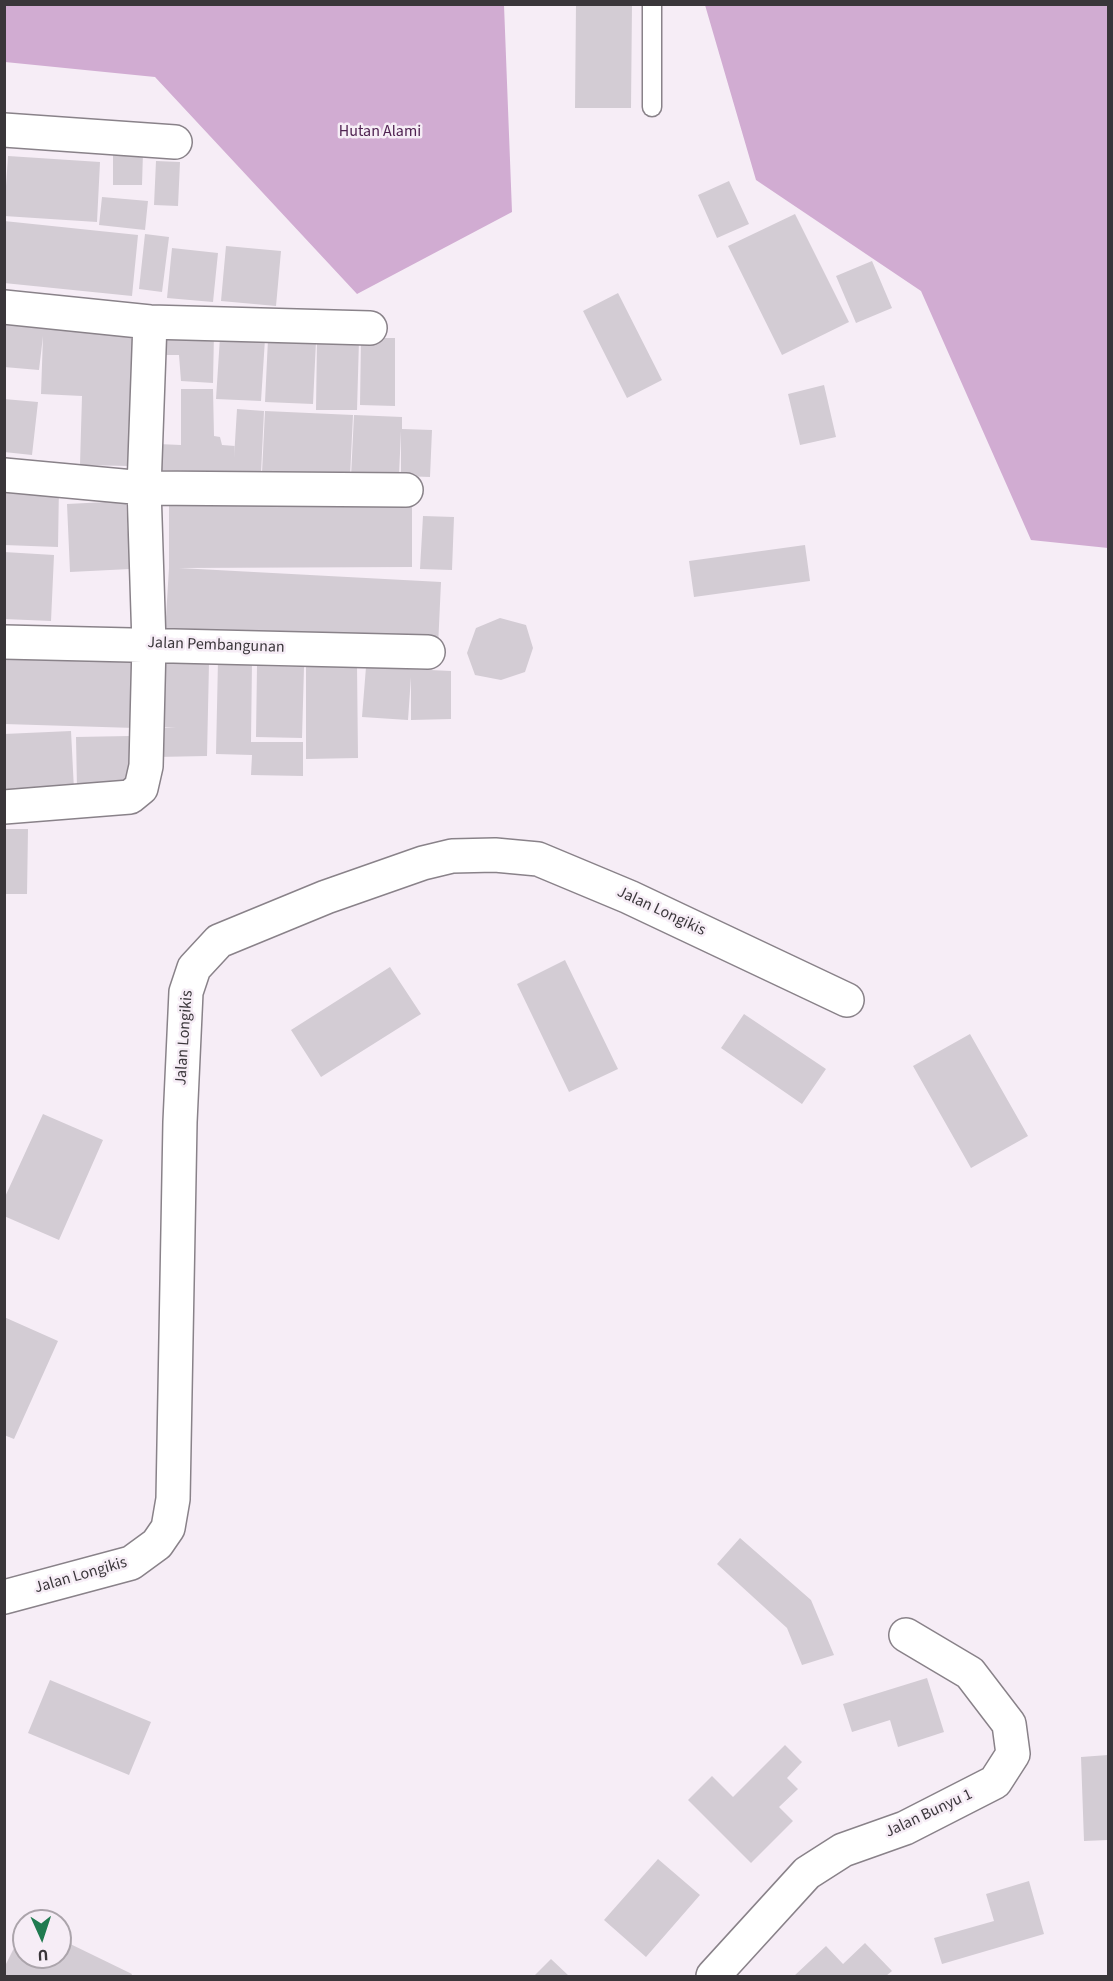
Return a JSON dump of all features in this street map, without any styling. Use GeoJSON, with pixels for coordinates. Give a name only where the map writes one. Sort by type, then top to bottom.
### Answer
{"type":"FeatureCollection","features":[{"type":"Feature","properties":{"kind":"street"},"geometry":{"type":"LineString","coordinates":[[4,130],[175,142]]}},
{"type":"Feature","properties":{"kind":"street"},"geometry":{"type":"LineString","coordinates":[[4,307],[150,322],[370,328]]}},
{"type":"Feature","properties":{"kind":"street"},"geometry":{"type":"LineString","coordinates":[[4,807],[130,797],[141,788],[146,766],[149,644],[144,488],[150,322]]}},
{"type":"Feature","properties":{"kind":"street"},"geometry":{"type":"LineString","coordinates":[[4,475],[144,488],[406,490]]}},
{"type":"Feature","properties":{"kind":"street","name":"Jalan Pembangunan"},"geometry":{"type":"LineString","coordinates":[[4,642],[428,652]]}},
{"type":"Feature","properties":{"kind":"street","name":"Jalan Longikis"},"geometry":{"type":"LineString","coordinates":[[4,1597],[131,1563],[157,1544],[168,1528],[173,1499],[177,1239],[186,992],[194,968],[219,941],[326,897],[423,863],[452,856],[495,855],[538,859],[629,897],[847,1000]]}},
{"type":"Feature","properties":{"kind":"street","name":"Jalan Bunyu 1"},"geometry":{"type":"LineString","coordinates":[[713,1977],[807,1873],[843,1850],[904,1828],[995,1782],[1013,1754],[1009,1724],[970,1673],[906,1635]]}},
{"type":"Feature","properties":{"kind":"lane"},"geometry":{"type":"LineString","coordinates":[[652,4],[652,107]]}},
{"type":"Feature","properties":{"kind":"green space","name":"Hutan Alami"},"geometry":{"type":"Polygon","coordinates":[[[4,5],[504,5],[512,212],[357,294],[155,77],[5,62],[4,5]]]}},
{"type":"Feature","properties":{"kind":"green space"},"geometry":{"type":"Polygon","coordinates":[[[705,5],[1108,5],[1108,548],[1031,540],[921,291],[756,180],[705,5]]]}},
{"type":"Feature","properties":{"kind":"building"},"geometry":{"type":"Polygon","coordinates":[[[576,4],[632,4],[631,108],[575,108],[576,4]]]}},
{"type":"Feature","properties":{"kind":"building"},"geometry":{"type":"Polygon","coordinates":[[[113,151],[143,152],[142,185],[113,185],[113,151]]]}},
{"type":"Feature","properties":{"kind":"building"},"geometry":{"type":"Polygon","coordinates":[[[8,156],[100,162],[97,222],[4,216],[8,156]]]}},
{"type":"Feature","properties":{"kind":"building"},"geometry":{"type":"Polygon","coordinates":[[[156,161],[180,162],[178,206],[154,205],[156,161]]]}},
{"type":"Feature","properties":{"kind":"building"},"geometry":{"type":"Polygon","coordinates":[[[729,181],[749,224],[717,238],[698,195],[729,181]]]}},
{"type":"Feature","properties":{"kind":"building"},"geometry":{"type":"Polygon","coordinates":[[[102,197],[148,201],[145,230],[99,225],[102,197]]]}},
{"type":"Feature","properties":{"kind":"building"},"geometry":{"type":"Polygon","coordinates":[[[795,214],[849,322],[782,355],[728,246],[795,214]]]}},
{"type":"Feature","properties":{"kind":"building"},"geometry":{"type":"Polygon","coordinates":[[[4,221],[138,235],[132,296],[4,283],[4,221]]]}},
{"type":"Feature","properties":{"kind":"building"},"geometry":{"type":"Polygon","coordinates":[[[145,234],[169,237],[162,292],[139,289],[145,234]]]}},
{"type":"Feature","properties":{"kind":"building"},"geometry":{"type":"Polygon","coordinates":[[[226,246],[281,251],[276,306],[221,301],[226,246]]]}},
{"type":"Feature","properties":{"kind":"building"},"geometry":{"type":"Polygon","coordinates":[[[172,248],[218,253],[213,302],[167,298],[172,248]]]}},
{"type":"Feature","properties":{"kind":"building"},"geometry":{"type":"Polygon","coordinates":[[[872,261],[892,308],[856,323],[836,276],[872,261]]]}},
{"type":"Feature","properties":{"kind":"building"},"geometry":{"type":"Polygon","coordinates":[[[618,293],[662,380],[627,398],[583,311],[618,293]]]}},
{"type":"Feature","properties":{"kind":"building"},"geometry":{"type":"Polygon","coordinates":[[[4,320],[134,326],[129,466],[80,465],[82,396],[41,394],[43,336],[39,370],[4,367],[4,320]]]}},
{"type":"Feature","properties":{"kind":"building"},"geometry":{"type":"Polygon","coordinates":[[[163,332],[214,332],[213,383],[181,381],[179,355],[162,355],[163,332]]]}},
{"type":"Feature","properties":{"kind":"building"},"geometry":{"type":"Polygon","coordinates":[[[220,337],[265,339],[261,401],[216,399],[220,337]]]}},
{"type":"Feature","properties":{"kind":"building"},"geometry":{"type":"Polygon","coordinates":[[[361,338],[395,338],[395,406],[360,405],[361,338]]]}},
{"type":"Feature","properties":{"kind":"building"},"geometry":{"type":"Polygon","coordinates":[[[268,339],[316,341],[313,404],[265,402],[268,339]]]}},
{"type":"Feature","properties":{"kind":"building"},"geometry":{"type":"Polygon","coordinates":[[[317,339],[359,340],[357,410],[316,410],[317,339]]]}},
{"type":"Feature","properties":{"kind":"building"},"geometry":{"type":"Polygon","coordinates":[[[824,385],[836,437],[800,445],[788,394],[824,385]]]}},
{"type":"Feature","properties":{"kind":"building"},"geometry":{"type":"Polygon","coordinates":[[[181,389],[213,389],[214,436],[220,437],[222,445],[235,446],[237,409],[264,411],[261,473],[157,470],[158,444],[181,445],[181,389]]]}},
{"type":"Feature","properties":{"kind":"building"},"geometry":{"type":"Polygon","coordinates":[[[4,399],[38,402],[32,455],[4,452],[4,399]]]}},
{"type":"Feature","properties":{"kind":"building"},"geometry":{"type":"Polygon","coordinates":[[[265,411],[353,415],[350,477],[262,473],[265,411]]]}},
{"type":"Feature","properties":{"kind":"building"},"geometry":{"type":"Polygon","coordinates":[[[354,415],[402,417],[402,429],[432,430],[430,477],[401,476],[401,431],[399,475],[351,477],[354,415]]]}},
{"type":"Feature","properties":{"kind":"building"},"geometry":{"type":"Polygon","coordinates":[[[4,484],[59,485],[58,547],[4,545],[4,484]]]}},
{"type":"Feature","properties":{"kind":"building"},"geometry":{"type":"Polygon","coordinates":[[[412,497],[412,567],[179,568],[441,582],[438,647],[165,633],[169,568],[169,498],[412,497]]]}},
{"type":"Feature","properties":{"kind":"building"},"geometry":{"type":"Polygon","coordinates":[[[126,501],[130,569],[70,572],[67,504],[126,501]]]}},
{"type":"Feature","properties":{"kind":"building"},"geometry":{"type":"Polygon","coordinates":[[[423,516],[454,517],[452,570],[420,569],[423,516]]]}},
{"type":"Feature","properties":{"kind":"building"},"geometry":{"type":"Polygon","coordinates":[[[805,545],[810,581],[694,597],[689,561],[805,545]]]}},
{"type":"Feature","properties":{"kind":"building"},"geometry":{"type":"Polygon","coordinates":[[[4,552],[54,555],[51,621],[4,619],[4,552]]]}},
{"type":"Feature","properties":{"kind":"building"},"geometry":{"type":"Polygon","coordinates":[[[500,618],[526,625],[533,648],[525,672],[501,680],[475,675],[467,653],[476,628],[500,618]]]}},
{"type":"Feature","properties":{"kind":"building"},"geometry":{"type":"Polygon","coordinates":[[[4,653],[138,657],[135,728],[4,724],[4,653]]]}},
{"type":"Feature","properties":{"kind":"building"},"geometry":{"type":"Polygon","coordinates":[[[218,660],[252,661],[251,742],[303,742],[303,776],[251,775],[252,755],[216,754],[218,660]]]}},
{"type":"Feature","properties":{"kind":"building"},"geometry":{"type":"Polygon","coordinates":[[[160,661],[209,663],[207,756],[156,757],[156,728],[176,728],[158,727],[160,661]]]}},
{"type":"Feature","properties":{"kind":"building"},"geometry":{"type":"Polygon","coordinates":[[[306,665],[357,665],[358,758],[306,759],[306,665]]]}},
{"type":"Feature","properties":{"kind":"building"},"geometry":{"type":"Polygon","coordinates":[[[257,666],[304,667],[302,738],[256,737],[257,666]]]}},
{"type":"Feature","properties":{"kind":"building"},"geometry":{"type":"Polygon","coordinates":[[[366,667],[451,671],[451,719],[411,720],[411,677],[408,720],[362,717],[366,667]]]}},
{"type":"Feature","properties":{"kind":"building"},"geometry":{"type":"Polygon","coordinates":[[[71,731],[74,790],[4,794],[4,734],[71,731]]]}},
{"type":"Feature","properties":{"kind":"building"},"geometry":{"type":"Polygon","coordinates":[[[129,736],[131,787],[77,789],[76,737],[129,736]]]}},
{"type":"Feature","properties":{"kind":"building"},"geometry":{"type":"Polygon","coordinates":[[[4,829],[28,829],[27,894],[4,894],[4,829]]]}},
{"type":"Feature","properties":{"kind":"building"},"geometry":{"type":"Polygon","coordinates":[[[565,960],[618,1069],[569,1092],[517,984],[565,960]]]}},
{"type":"Feature","properties":{"kind":"building"},"geometry":{"type":"Polygon","coordinates":[[[390,967],[421,1014],[321,1077],[291,1030],[390,967]]]}},
{"type":"Feature","properties":{"kind":"building"},"geometry":{"type":"Polygon","coordinates":[[[744,1014],[826,1069],[802,1104],[721,1048],[744,1014]]]}},
{"type":"Feature","properties":{"kind":"building"},"geometry":{"type":"Polygon","coordinates":[[[970,1034],[1028,1136],[971,1168],[913,1066],[970,1034]]]}},
{"type":"Feature","properties":{"kind":"building"},"geometry":{"type":"Polygon","coordinates":[[[43,1114],[103,1140],[59,1240],[4,1216],[4,1199],[43,1114]]]}},
{"type":"Feature","properties":{"kind":"building"},"geometry":{"type":"Polygon","coordinates":[[[4,1317],[58,1341],[14,1439],[4,1435],[4,1317]]]}},
{"type":"Feature","properties":{"kind":"building"},"geometry":{"type":"Polygon","coordinates":[[[740,1538],[811,1600],[834,1655],[802,1665],[787,1628],[717,1564],[740,1538]]]}},
{"type":"Feature","properties":{"kind":"building"},"geometry":{"type":"Polygon","coordinates":[[[927,1678],[944,1732],[898,1747],[890,1720],[852,1732],[843,1704],[927,1678]]]}},
{"type":"Feature","properties":{"kind":"building"},"geometry":{"type":"Polygon","coordinates":[[[50,1680],[151,1722],[129,1775],[28,1733],[50,1680]]]}},
{"type":"Feature","properties":{"kind":"building"},"geometry":{"type":"Polygon","coordinates":[[[785,1745],[802,1762],[787,1778],[798,1789],[779,1807],[793,1821],[751,1863],[688,1800],[712,1776],[733,1797],[785,1745]]]}},
{"type":"Feature","properties":{"kind":"building"},"geometry":{"type":"Polygon","coordinates":[[[1108,1755],[1108,1840],[1084,1841],[1081,1757],[1108,1755]]]}},
{"type":"Feature","properties":{"kind":"building"},"geometry":{"type":"Polygon","coordinates":[[[658,1859],[700,1895],[646,1957],[604,1920],[658,1859]]]}},
{"type":"Feature","properties":{"kind":"building"},"geometry":{"type":"Polygon","coordinates":[[[1029,1881],[1044,1934],[942,1964],[934,1938],[994,1921],[986,1894],[1029,1881]]]}},
{"type":"Feature","properties":{"kind":"building"},"geometry":{"type":"Polygon","coordinates":[[[865,1943],[892,1971],[886,1976],[794,1976],[826,1946],[843,1964],[865,1943]]]}},
{"type":"Feature","properties":{"kind":"building"},"geometry":{"type":"Polygon","coordinates":[[[72,1945],[132,1974],[131,1976],[4,1976],[4,1968],[12,1952],[12,1969],[72,1969],[72,1945]]]}},
{"type":"Feature","properties":{"kind":"building"},"geometry":{"type":"Polygon","coordinates":[[[551,1959],[569,1976],[534,1976],[551,1959]]]}}]}
